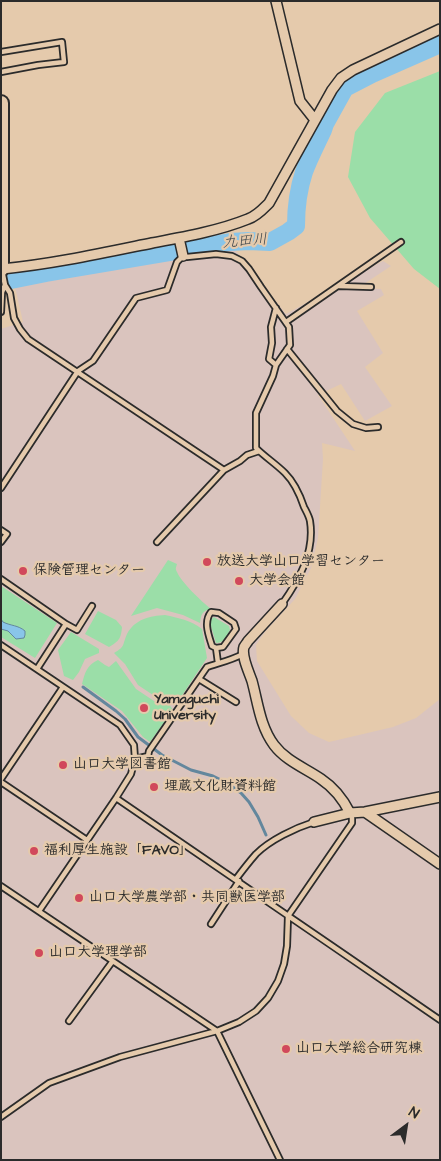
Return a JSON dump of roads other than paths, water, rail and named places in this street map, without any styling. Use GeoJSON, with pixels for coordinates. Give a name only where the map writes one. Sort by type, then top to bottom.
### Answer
{"type":"FeatureCollection","features":[{"type":"Feature","properties":{"kind":"main road"},"geometry":{"type":"LineString","coordinates":[[1,102],[2,269]]}},
{"type":"Feature","properties":{"kind":"street"},"geometry":{"type":"LineString","coordinates":[[276,1],[300,101],[315,120]]}},
{"type":"Feature","properties":{"kind":"street"},"geometry":{"type":"LineString","coordinates":[[2,269],[104,253],[213,230],[250,219],[269,203],[332,90],[341,78],[353,70],[440,29]]}},
{"type":"Feature","properties":{"kind":"street"},"geometry":{"type":"LineString","coordinates":[[178,238],[183,256]]}},
{"type":"Feature","properties":{"kind":"street"},"geometry":{"type":"LineString","coordinates":[[282,604],[248,641],[244,648],[265,730],[275,746],[287,758],[334,789],[346,804],[350,813]]}},
{"type":"Feature","properties":{"kind":"street"},"geometry":{"type":"LineString","coordinates":[[314,822],[350,813],[365,812],[440,797]]}},
{"type":"Feature","properties":{"kind":"street"},"geometry":{"type":"LineString","coordinates":[[365,812],[440,864]]}},
{"type":"Feature","properties":{"kind":"lane"},"geometry":{"type":"LineString","coordinates":[[1,52],[62,42],[64,62],[1,72]]}},
{"type":"Feature","properties":{"kind":"lane"},"geometry":{"type":"LineString","coordinates":[[286,322],[401,242]]}},
{"type":"Feature","properties":{"kind":"lane"},"geometry":{"type":"LineString","coordinates":[[1,488],[78,371],[92,361],[136,298],[167,290],[177,262],[183,256],[216,254],[232,256],[242,261],[249,269],[289,327],[290,345],[276,365],[256,413],[256,448],[286,475],[300,496],[310,520],[310,547],[306,561],[293,590],[282,604]]}},
{"type":"Feature","properties":{"kind":"lane"},"geometry":{"type":"LineString","coordinates":[[2,269],[5,285],[10,293],[14,318],[28,339],[224,470]]}},
{"type":"Feature","properties":{"kind":"lane"},"geometry":{"type":"LineString","coordinates":[[1,312],[2,292],[5,285]]}},
{"type":"Feature","properties":{"kind":"lane"},"geometry":{"type":"LineString","coordinates":[[337,286],[371,287]]}},
{"type":"Feature","properties":{"kind":"lane"},"geometry":{"type":"LineString","coordinates":[[276,308],[270,327],[272,343],[269,359],[276,365]]}},
{"type":"Feature","properties":{"kind":"lane"},"geometry":{"type":"LineString","coordinates":[[287,349],[338,411],[352,424],[366,428],[378,427]]}},
{"type":"Feature","properties":{"kind":"lane"},"geometry":{"type":"LineString","coordinates":[[157,542],[224,470],[240,462],[247,455],[259,451]]}},
{"type":"Feature","properties":{"kind":"lane"},"geometry":{"type":"LineString","coordinates":[[1,530],[7,534],[1,542]]}},
{"type":"Feature","properties":{"kind":"lane"},"geometry":{"type":"LineString","coordinates":[[1,579],[77,630],[92,606]]}},
{"type":"Feature","properties":{"kind":"lane"},"geometry":{"type":"LineString","coordinates":[[216,648],[223,647],[236,629],[234,623],[219,613],[211,612],[207,616],[207,628],[212,646],[216,648],[218,663]]}},
{"type":"Feature","properties":{"kind":"lane"},"geometry":{"type":"LineString","coordinates":[[37,670],[66,624]]}},
{"type":"Feature","properties":{"kind":"lane"},"geometry":{"type":"LineString","coordinates":[[1,645],[120,725],[134,744],[135,759],[131,774],[39,911]]}},
{"type":"Feature","properties":{"kind":"lane"},"geometry":{"type":"LineString","coordinates":[[135,759],[148,756],[154,743],[207,667],[244,654]]}},
{"type":"Feature","properties":{"kind":"lane"},"geometry":{"type":"LineString","coordinates":[[199,679],[236,702]]}},
{"type":"Feature","properties":{"kind":"lane"},"geometry":{"type":"LineString","coordinates":[[63,687],[1,780],[87,840]]}},
{"type":"Feature","properties":{"kind":"lane"},"geometry":{"type":"LineString","coordinates":[[116,798],[440,1020]]}},
{"type":"Feature","properties":{"kind":"lane"},"geometry":{"type":"LineString","coordinates":[[1,1117],[49,1083],[120,1057],[217,1031],[239,1022],[256,1011],[268,998],[278,981],[284,964],[288,916],[352,823],[350,813]]}},
{"type":"Feature","properties":{"kind":"lane"},"geometry":{"type":"LineString","coordinates":[[211,924],[256,854],[279,837],[314,822]]}},
{"type":"Feature","properties":{"kind":"lane"},"geometry":{"type":"LineString","coordinates":[[1,886],[217,1031],[280,1160]]}},
{"type":"Feature","properties":{"kind":"lane"},"geometry":{"type":"LineString","coordinates":[[69,1021],[112,962]]}},
{"type":"Feature","properties":{"kind":"water"},"geometry":{"type":"Polygon","coordinates":[[[1,619],[3,622],[25,631],[24,638],[16,639],[8,631],[1,629],[1,619]]]}},
{"type":"Feature","properties":{"kind":"waterway","name":"九田川"},"geometry":{"type":"LineString","coordinates":[[1,282],[230,242],[270,242],[296,226],[296,212],[304,172],[325,124],[345,88],[440,44]]}},
{"type":"Feature","properties":{"kind":"waterway"},"geometry":{"type":"LineString","coordinates":[[83,687],[116,711],[125,719],[138,737],[162,755],[191,770],[213,776],[241,793],[258,817],[266,835]]}},
{"type":"Feature","properties":{"kind":"place","name":"放送大学山口学習センター"},"geometry":{"type":"Point","coordinates":[207,562]}},
{"type":"Feature","properties":{"kind":"place","name":"保険管理センター"},"geometry":{"type":"Point","coordinates":[23,571]}},
{"type":"Feature","properties":{"kind":"place","name":"大学会館"},"geometry":{"type":"Point","coordinates":[239,581]}},
{"type":"Feature","properties":{"kind":"place","name":"Yamaguchi University"},"geometry":{"type":"Point","coordinates":[144,708]}},
{"type":"Feature","properties":{"kind":"place","name":"山口大学図書館"},"geometry":{"type":"Point","coordinates":[63,765]}},
{"type":"Feature","properties":{"kind":"place","name":"埋蔵文化財資料館"},"geometry":{"type":"Point","coordinates":[154,787]}},
{"type":"Feature","properties":{"kind":"place","name":"福利厚生施設「FAVO」"},"geometry":{"type":"Point","coordinates":[34,851]}},
{"type":"Feature","properties":{"kind":"place","name":"山口大学農学部・共同獣医学部"},"geometry":{"type":"Point","coordinates":[79,898]}},
{"type":"Feature","properties":{"kind":"place","name":"山口大学理学部"},"geometry":{"type":"Point","coordinates":[39,953]}},
{"type":"Feature","properties":{"kind":"place","name":"山口大学総合研究棟"},"geometry":{"type":"Point","coordinates":[286,1049]}}]}
